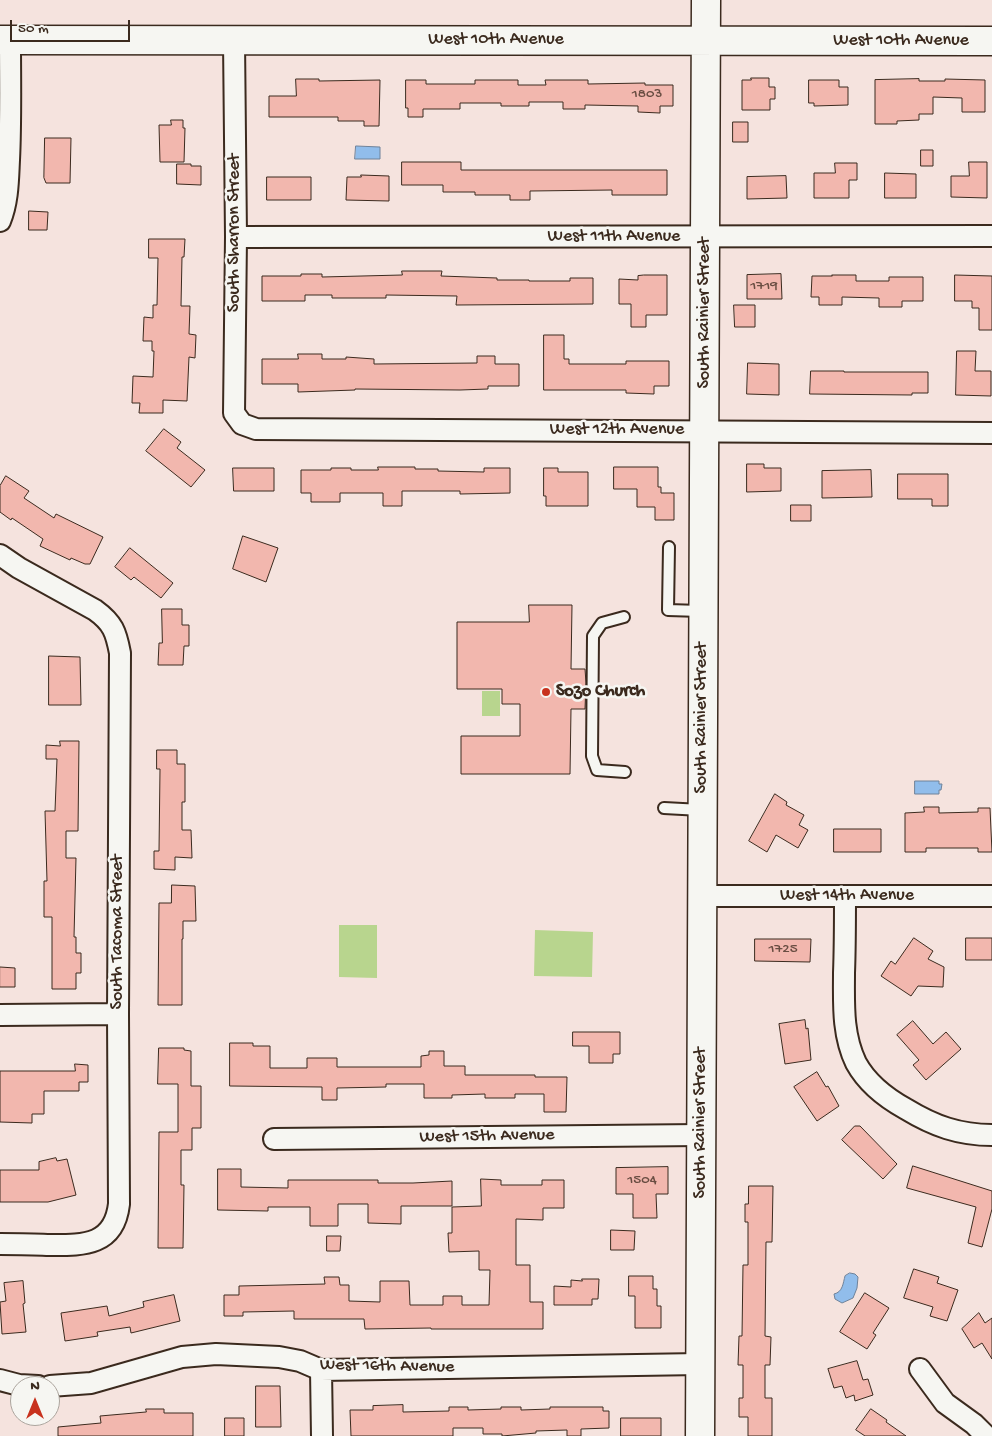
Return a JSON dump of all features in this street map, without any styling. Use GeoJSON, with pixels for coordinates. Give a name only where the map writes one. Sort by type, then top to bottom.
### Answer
{"type":"FeatureCollection","features":[{"type":"Feature","properties":{"kind":"street","name":"South Rainier Street"},"geometry":{"type":"LineString","coordinates":[[700,1436],[706,0]]}},
{"type":"Feature","properties":{"kind":"street","name":"West 10th Avenue"},"geometry":{"type":"LineString","coordinates":[[5,40],[992,41]]}},
{"type":"Feature","properties":{"kind":"street"},"geometry":{"type":"LineString","coordinates":[[0,221],[4,211],[10,138],[5,40]]}},
{"type":"Feature","properties":{"kind":"street","name":"South Sharron Street"},"geometry":{"type":"LineString","coordinates":[[234,40],[236,237],[234,413],[242,424]]}},
{"type":"Feature","properties":{"kind":"street","name":"West 11th Avenue"},"geometry":{"type":"LineString","coordinates":[[236,237],[705,238],[992,236]]}},
{"type":"Feature","properties":{"kind":"street","name":"West 12th Avenue"},"geometry":{"type":"LineString","coordinates":[[242,424],[256,429],[992,433]]}},
{"type":"Feature","properties":{"kind":"street","name":"South Tacoma Street"},"geometry":{"type":"LineString","coordinates":[[0,555],[106,618],[113,627],[120,653],[118,1216],[107,1234],[86,1244],[0,1244]]}},
{"type":"Feature","properties":{"kind":"street","name":"West 14th Avenue"},"geometry":{"type":"LineString","coordinates":[[702,896],[992,896]]}},
{"type":"Feature","properties":{"kind":"street"},"geometry":{"type":"LineString","coordinates":[[845,896],[844,1022],[856,1063],[886,1098],[920,1118],[950,1130],[971,1135],[992,1135]]}},
{"type":"Feature","properties":{"kind":"street"},"geometry":{"type":"LineString","coordinates":[[0,1015],[118,1014]]}},
{"type":"Feature","properties":{"kind":"street","name":"West 15th Avenue"},"geometry":{"type":"LineString","coordinates":[[274,1139],[700,1134]]}},
{"type":"Feature","properties":{"kind":"street","name":"West 16th Avenue"},"geometry":{"type":"LineString","coordinates":[[60,1385],[91,1382],[182,1357],[216,1354],[279,1356],[300,1361],[321,1370],[700,1364]]}},
{"type":"Feature","properties":{"kind":"street"},"geometry":{"type":"LineString","coordinates":[[920,1369],[945,1403],[974,1424],[986,1436]]}},
{"type":"Feature","properties":{"kind":"street"},"geometry":{"type":"LineString","coordinates":[[321,1370],[322,1436]]}},
{"type":"Feature","properties":{"kind":"lane"},"geometry":{"type":"LineString","coordinates":[[669,547],[668,610],[702,612]]}},
{"type":"Feature","properties":{"kind":"lane"},"geometry":{"type":"LineString","coordinates":[[624,617],[602,623],[594,636],[592,756],[597,770],[625,772]]}},
{"type":"Feature","properties":{"kind":"lane"},"geometry":{"type":"LineString","coordinates":[[664,808],[702,810]]}},
{"type":"Feature","properties":{"kind":"green space"},"geometry":{"type":"Polygon","coordinates":[[[482,691],[500,691],[500,716],[482,716],[482,691]]]}},
{"type":"Feature","properties":{"kind":"green space"},"geometry":{"type":"Polygon","coordinates":[[[339,925],[377,925],[377,978],[339,977],[339,925]]]}},
{"type":"Feature","properties":{"kind":"green space"},"geometry":{"type":"Polygon","coordinates":[[[535,930],[593,932],[592,977],[534,976],[535,930]]]}},
{"type":"Feature","properties":{"kind":"water"},"geometry":{"type":"Polygon","coordinates":[[[356,146],[380,147],[380,159],[355,159],[356,146]]]}},
{"type":"Feature","properties":{"kind":"water"},"geometry":{"type":"Polygon","coordinates":[[[915,781],[939,781],[939,784],[942,784],[941,790],[939,790],[939,794],[915,794],[915,781]]]}},
{"type":"Feature","properties":{"kind":"water"},"geometry":{"type":"Polygon","coordinates":[[[850,1273],[858,1277],[857,1288],[853,1298],[842,1303],[835,1299],[834,1294],[841,1289],[845,1276],[850,1273]]]}},
{"type":"Feature","properties":{"kind":"building"},"geometry":{"type":"Polygon","coordinates":[[[751,78],[769,78],[769,87],[775,87],[775,99],[770,99],[770,110],[742,110],[742,80],[751,80],[751,78]]]}},
{"type":"Feature","properties":{"kind":"building"},"geometry":{"type":"Polygon","coordinates":[[[296,79],[319,79],[319,81],[380,80],[379,126],[364,126],[364,121],[338,121],[338,117],[269,117],[269,96],[296,96],[296,79]]]}},
{"type":"Feature","properties":{"kind":"building"},"geometry":{"type":"Polygon","coordinates":[[[919,79],[919,81],[945,81],[945,79],[985,80],[985,112],[962,112],[962,98],[933,97],[933,114],[919,114],[919,120],[897,121],[897,124],[875,124],[875,80],[919,79]]]}},
{"type":"Feature","properties":{"kind":"building"},"geometry":{"type":"Polygon","coordinates":[[[406,80],[426,80],[426,84],[475,84],[475,80],[518,80],[518,85],[546,85],[545,80],[588,80],[588,84],[645,83],[645,85],[673,85],[673,106],[660,106],[660,113],[638,112],[638,106],[585,105],[585,109],[563,109],[563,102],[529,102],[529,106],[501,106],[501,103],[460,103],[460,109],[423,109],[423,117],[408,117],[408,108],[406,108],[406,80]]]}},
{"type":"Feature","properties":{"kind":"building"},"geometry":{"type":"Polygon","coordinates":[[[809,80],[839,80],[839,87],[848,87],[848,105],[814,106],[814,103],[809,103],[809,80]]]}},
{"type":"Feature","properties":{"kind":"building"},"geometry":{"type":"Polygon","coordinates":[[[171,120],[183,120],[183,128],[185,128],[184,162],[160,162],[159,125],[171,125],[171,120]]]}},
{"type":"Feature","properties":{"kind":"building"},"geometry":{"type":"Polygon","coordinates":[[[733,122],[748,122],[748,142],[733,142],[733,122]]]}},
{"type":"Feature","properties":{"kind":"building"},"geometry":{"type":"Polygon","coordinates":[[[45,138],[71,138],[70,183],[46,183],[44,178],[45,138]]]}},
{"type":"Feature","properties":{"kind":"building"},"geometry":{"type":"Polygon","coordinates":[[[921,150],[933,150],[933,166],[921,166],[921,150]]]}},
{"type":"Feature","properties":{"kind":"building"},"geometry":{"type":"Polygon","coordinates":[[[402,162],[461,162],[461,170],[667,170],[667,195],[612,195],[612,190],[530,191],[530,200],[510,200],[510,195],[475,195],[475,192],[443,192],[443,185],[402,185],[402,162]]]}},
{"type":"Feature","properties":{"kind":"building"},"geometry":{"type":"Polygon","coordinates":[[[969,162],[987,162],[987,198],[951,197],[951,176],[969,176],[969,162]]]}},
{"type":"Feature","properties":{"kind":"building"},"geometry":{"type":"Polygon","coordinates":[[[835,163],[857,163],[857,180],[849,180],[849,198],[814,198],[814,173],[835,173],[835,163]]]}},
{"type":"Feature","properties":{"kind":"building"},"geometry":{"type":"Polygon","coordinates":[[[177,164],[201,166],[201,185],[177,184],[177,164]]]}},
{"type":"Feature","properties":{"kind":"building"},"geometry":{"type":"Polygon","coordinates":[[[885,173],[916,174],[916,198],[885,198],[885,173]]]}},
{"type":"Feature","properties":{"kind":"building"},"geometry":{"type":"Polygon","coordinates":[[[361,175],[389,176],[389,201],[346,200],[347,177],[361,177],[361,175]]]}},
{"type":"Feature","properties":{"kind":"building"},"geometry":{"type":"Polygon","coordinates":[[[786,176],[787,198],[747,199],[747,177],[786,176]]]}},
{"type":"Feature","properties":{"kind":"building"},"geometry":{"type":"Polygon","coordinates":[[[267,177],[311,177],[311,200],[267,200],[267,177]]]}},
{"type":"Feature","properties":{"kind":"building"},"geometry":{"type":"Polygon","coordinates":[[[29,211],[48,212],[47,230],[29,230],[29,211]]]}},
{"type":"Feature","properties":{"kind":"building"},"geometry":{"type":"Polygon","coordinates":[[[149,239],[185,239],[184,257],[182,257],[181,306],[190,306],[189,334],[196,335],[195,358],[189,357],[187,401],[163,400],[163,413],[139,413],[140,403],[132,403],[133,376],[153,377],[154,351],[152,351],[152,341],[143,341],[144,317],[153,318],[153,305],[157,305],[158,258],[149,258],[149,239]]]}},
{"type":"Feature","properties":{"kind":"building"},"geometry":{"type":"Polygon","coordinates":[[[402,271],[442,271],[441,276],[497,278],[497,280],[570,281],[570,278],[593,278],[593,304],[456,305],[457,296],[386,295],[386,298],[332,298],[332,295],[305,295],[305,301],[262,301],[262,276],[301,276],[301,274],[322,274],[322,277],[402,275],[402,271]]]}},
{"type":"Feature","properties":{"kind":"building"},"geometry":{"type":"Polygon","coordinates":[[[781,274],[782,299],[747,299],[747,275],[781,274]]]}},
{"type":"Feature","properties":{"kind":"building"},"geometry":{"type":"Polygon","coordinates":[[[667,275],[667,315],[646,315],[646,327],[631,327],[631,304],[619,304],[619,279],[638,280],[638,276],[667,275]]]}},
{"type":"Feature","properties":{"kind":"building"},"geometry":{"type":"Polygon","coordinates":[[[856,275],[856,281],[889,281],[889,277],[923,277],[923,301],[902,301],[902,307],[879,307],[879,298],[842,297],[842,305],[819,305],[819,297],[811,297],[812,276],[856,275]]]}},
{"type":"Feature","properties":{"kind":"building"},"geometry":{"type":"Polygon","coordinates":[[[955,275],[992,276],[992,330],[979,330],[979,308],[972,308],[972,301],[955,301],[955,275]]]}},
{"type":"Feature","properties":{"kind":"building"},"geometry":{"type":"Polygon","coordinates":[[[734,305],[755,305],[755,327],[735,327],[734,305]]]}},
{"type":"Feature","properties":{"kind":"building"},"geometry":{"type":"Polygon","coordinates":[[[544,335],[564,335],[564,359],[569,359],[569,364],[626,364],[626,361],[669,361],[669,386],[654,386],[654,394],[626,393],[626,390],[544,390],[544,335]]]}},
{"type":"Feature","properties":{"kind":"building"},"geometry":{"type":"Polygon","coordinates":[[[957,351],[976,351],[975,371],[991,371],[991,396],[956,395],[957,351]]]}},
{"type":"Feature","properties":{"kind":"building"},"geometry":{"type":"Polygon","coordinates":[[[298,354],[322,354],[322,359],[346,359],[346,357],[374,359],[374,364],[477,363],[477,356],[495,356],[495,364],[519,364],[519,386],[488,386],[488,389],[460,390],[355,389],[298,392],[298,384],[262,384],[262,359],[298,359],[298,354]]]}},
{"type":"Feature","properties":{"kind":"building"},"geometry":{"type":"Polygon","coordinates":[[[748,363],[779,364],[779,395],[747,394],[748,363]]]}},
{"type":"Feature","properties":{"kind":"building"},"geometry":{"type":"Polygon","coordinates":[[[811,371],[928,372],[928,393],[912,393],[912,395],[810,394],[811,371]]]}},
{"type":"Feature","properties":{"kind":"building"},"geometry":{"type":"Polygon","coordinates":[[[164,429],[181,442],[177,448],[205,470],[191,487],[146,451],[164,429]]]}},
{"type":"Feature","properties":{"kind":"building"},"geometry":{"type":"Polygon","coordinates":[[[747,464],[764,464],[764,468],[781,468],[781,491],[747,492],[747,464]]]}},
{"type":"Feature","properties":{"kind":"building"},"geometry":{"type":"Polygon","coordinates":[[[378,467],[415,467],[415,469],[438,469],[438,471],[484,472],[484,468],[510,468],[510,493],[460,494],[460,491],[402,491],[402,506],[383,506],[383,493],[340,493],[340,502],[311,502],[311,493],[301,493],[301,470],[351,468],[351,470],[378,470],[378,467]]]}},
{"type":"Feature","properties":{"kind":"building"},"geometry":{"type":"Polygon","coordinates":[[[614,467],[658,467],[658,487],[661,487],[661,493],[674,493],[674,520],[655,520],[655,507],[637,507],[637,489],[614,489],[614,467]]]}},
{"type":"Feature","properties":{"kind":"building"},"geometry":{"type":"Polygon","coordinates":[[[233,468],[274,468],[274,491],[234,491],[233,468]]]}},
{"type":"Feature","properties":{"kind":"building"},"geometry":{"type":"Polygon","coordinates":[[[544,468],[558,468],[558,472],[588,472],[588,506],[546,506],[544,468]]]}},
{"type":"Feature","properties":{"kind":"building"},"geometry":{"type":"Polygon","coordinates":[[[871,470],[872,497],[822,498],[822,471],[871,470]]]}},
{"type":"Feature","properties":{"kind":"building"},"geometry":{"type":"Polygon","coordinates":[[[898,474],[948,474],[948,506],[932,506],[932,499],[898,499],[898,474]]]}},
{"type":"Feature","properties":{"kind":"building"},"geometry":{"type":"Polygon","coordinates":[[[6,476],[29,491],[24,498],[54,518],[56,514],[103,537],[90,564],[85,564],[71,558],[70,560],[40,546],[43,539],[0,512],[0,486],[6,476]]]}},
{"type":"Feature","properties":{"kind":"building"},"geometry":{"type":"Polygon","coordinates":[[[791,505],[811,505],[811,521],[791,521],[791,505]]]}},
{"type":"Feature","properties":{"kind":"building"},"geometry":{"type":"Polygon","coordinates":[[[243,536],[278,548],[266,582],[233,569],[243,536]]]}},
{"type":"Feature","properties":{"kind":"building"},"geometry":{"type":"Polygon","coordinates":[[[130,548],[173,583],[161,598],[134,577],[131,580],[115,567],[130,548]]]}},
{"type":"Feature","properties":{"kind":"building","name":"Sozo Church"},"geometry":{"type":"Polygon","coordinates":[[[529,605],[572,605],[571,669],[585,669],[586,683],[585,709],[571,709],[570,774],[461,774],[461,736],[520,736],[520,704],[502,704],[502,689],[457,689],[457,622],[529,622],[529,605]]]}},
{"type":"Feature","properties":{"kind":"building"},"geometry":{"type":"Polygon","coordinates":[[[162,609],[182,609],[182,625],[189,625],[189,646],[184,646],[183,665],[158,665],[159,643],[162,643],[162,609]]]}},
{"type":"Feature","properties":{"kind":"building"},"geometry":{"type":"Polygon","coordinates":[[[49,656],[80,657],[81,705],[49,705],[49,656]]]}},
{"type":"Feature","properties":{"kind":"building"},"geometry":{"type":"Polygon","coordinates":[[[60,741],[79,741],[78,831],[66,831],[66,858],[76,858],[74,937],[76,937],[76,953],[81,953],[81,973],[76,973],[76,989],[52,989],[52,917],[44,917],[44,881],[47,881],[45,811],[55,811],[57,759],[46,759],[46,745],[60,746],[60,741]]]}},
{"type":"Feature","properties":{"kind":"building"},"geometry":{"type":"Polygon","coordinates":[[[157,750],[177,750],[177,764],[185,764],[185,802],[182,802],[182,830],[191,830],[192,858],[175,857],[175,870],[154,869],[154,851],[159,851],[160,769],[157,769],[157,750]]]}},
{"type":"Feature","properties":{"kind":"building"},"geometry":{"type":"Polygon","coordinates":[[[775,794],[787,802],[786,805],[804,815],[799,825],[808,830],[798,848],[776,835],[767,852],[749,841],[775,794]]]}},
{"type":"Feature","properties":{"kind":"building"},"geometry":{"type":"Polygon","coordinates":[[[924,807],[939,807],[939,813],[978,812],[978,808],[990,808],[992,852],[978,852],[978,848],[926,848],[926,852],[905,852],[905,813],[924,812],[924,807]]]}},
{"type":"Feature","properties":{"kind":"building"},"geometry":{"type":"Polygon","coordinates":[[[834,829],[881,829],[881,852],[834,852],[834,829]]]}},
{"type":"Feature","properties":{"kind":"building"},"geometry":{"type":"Polygon","coordinates":[[[172,885],[195,886],[196,921],[183,921],[182,1005],[158,1005],[159,903],[171,903],[172,885]]]}},
{"type":"Feature","properties":{"kind":"building"},"geometry":{"type":"Polygon","coordinates":[[[914,938],[933,951],[928,959],[944,967],[943,987],[918,986],[911,996],[881,976],[891,961],[895,964],[914,938]]]}},
{"type":"Feature","properties":{"kind":"building"},"geometry":{"type":"Polygon","coordinates":[[[966,938],[992,938],[992,960],[966,960],[966,938]]]}},
{"type":"Feature","properties":{"kind":"building"},"geometry":{"type":"Polygon","coordinates":[[[755,939],[811,939],[810,962],[755,961],[755,939]]]}},
{"type":"Feature","properties":{"kind":"building"},"geometry":{"type":"Polygon","coordinates":[[[0,967],[15,968],[15,987],[0,987],[0,967]]]}},
{"type":"Feature","properties":{"kind":"building"},"geometry":{"type":"Polygon","coordinates":[[[805,1020],[806,1029],[808,1028],[811,1060],[785,1064],[779,1024],[805,1020]]]}},
{"type":"Feature","properties":{"kind":"building"},"geometry":{"type":"Polygon","coordinates":[[[913,1021],[933,1044],[946,1032],[961,1049],[926,1080],[913,1065],[919,1060],[897,1035],[913,1021]]]}},
{"type":"Feature","properties":{"kind":"building"},"geometry":{"type":"Polygon","coordinates":[[[573,1032],[620,1032],[620,1054],[613,1054],[613,1063],[589,1063],[589,1046],[573,1046],[573,1032]]]}},
{"type":"Feature","properties":{"kind":"building"},"geometry":{"type":"Polygon","coordinates":[[[230,1043],[253,1043],[253,1046],[270,1046],[270,1068],[307,1068],[307,1058],[337,1058],[337,1067],[421,1067],[421,1056],[429,1055],[429,1051],[444,1051],[444,1066],[465,1066],[465,1075],[567,1077],[566,1112],[544,1112],[544,1094],[515,1094],[515,1098],[485,1098],[485,1094],[452,1095],[452,1098],[424,1098],[424,1084],[386,1084],[386,1087],[337,1088],[337,1100],[322,1100],[322,1087],[230,1086],[230,1043]]]}},
{"type":"Feature","properties":{"kind":"building"},"geometry":{"type":"Polygon","coordinates":[[[159,1048],[184,1048],[184,1050],[191,1051],[191,1086],[201,1086],[201,1128],[192,1128],[192,1150],[181,1150],[181,1185],[184,1185],[183,1248],[158,1248],[159,1132],[178,1132],[178,1084],[158,1084],[159,1048]]]}},
{"type":"Feature","properties":{"kind":"building"},"geometry":{"type":"Polygon","coordinates":[[[75,1064],[88,1065],[88,1082],[79,1082],[79,1091],[44,1091],[44,1114],[32,1114],[32,1123],[0,1122],[0,1071],[75,1071],[75,1064]]]}},
{"type":"Feature","properties":{"kind":"building"},"geometry":{"type":"Polygon","coordinates":[[[817,1072],[826,1087],[828,1086],[839,1106],[817,1121],[794,1087],[817,1072]]]}},
{"type":"Feature","properties":{"kind":"building"},"geometry":{"type":"Polygon","coordinates":[[[855,1126],[860,1126],[897,1164],[883,1179],[842,1140],[855,1126]]]}},
{"type":"Feature","properties":{"kind":"building"},"geometry":{"type":"Polygon","coordinates":[[[56,1158],[57,1161],[67,1159],[76,1195],[48,1202],[0,1202],[0,1170],[39,1170],[39,1162],[56,1158]]]}},
{"type":"Feature","properties":{"kind":"building"},"geometry":{"type":"Polygon","coordinates":[[[913,1166],[992,1191],[992,1209],[982,1247],[968,1243],[976,1207],[907,1188],[913,1166]]]}},
{"type":"Feature","properties":{"kind":"building"},"geometry":{"type":"Polygon","coordinates":[[[668,1167],[668,1194],[656,1194],[657,1218],[633,1218],[633,1194],[616,1194],[616,1168],[668,1167]]]}},
{"type":"Feature","properties":{"kind":"building"},"geometry":{"type":"Polygon","coordinates":[[[218,1169],[241,1169],[241,1187],[288,1188],[288,1180],[378,1180],[378,1183],[452,1181],[452,1206],[401,1206],[401,1224],[368,1223],[368,1204],[338,1204],[338,1226],[310,1226],[310,1207],[268,1207],[268,1211],[218,1210],[218,1169]]]}},
{"type":"Feature","properties":{"kind":"building"},"geometry":{"type":"Polygon","coordinates":[[[481,1179],[501,1180],[501,1185],[542,1185],[542,1180],[564,1180],[564,1208],[543,1208],[543,1220],[516,1219],[516,1265],[530,1265],[530,1302],[543,1302],[543,1329],[365,1329],[364,1319],[294,1319],[294,1311],[243,1312],[243,1316],[224,1316],[224,1295],[239,1295],[239,1286],[325,1284],[324,1277],[339,1277],[340,1285],[349,1285],[349,1301],[380,1302],[380,1281],[409,1281],[410,1305],[443,1305],[443,1296],[462,1296],[462,1305],[489,1305],[490,1270],[479,1270],[479,1251],[449,1252],[448,1233],[452,1233],[452,1207],[481,1206],[481,1179]]]}},
{"type":"Feature","properties":{"kind":"building"},"geometry":{"type":"Polygon","coordinates":[[[749,1186],[773,1186],[772,1242],[766,1242],[765,1336],[771,1337],[770,1365],[765,1365],[765,1398],[772,1398],[772,1436],[748,1436],[748,1417],[739,1417],[739,1398],[743,1398],[743,1365],[738,1365],[739,1336],[742,1336],[743,1265],[748,1265],[748,1222],[745,1222],[745,1204],[748,1204],[749,1186]]]}},
{"type":"Feature","properties":{"kind":"building"},"geometry":{"type":"Polygon","coordinates":[[[611,1230],[635,1231],[634,1250],[611,1250],[611,1230]]]}},
{"type":"Feature","properties":{"kind":"building"},"geometry":{"type":"Polygon","coordinates":[[[327,1236],[341,1236],[340,1251],[327,1251],[327,1236]]]}},
{"type":"Feature","properties":{"kind":"building"},"geometry":{"type":"Polygon","coordinates":[[[914,1269],[939,1277],[937,1283],[958,1290],[947,1321],[930,1316],[933,1307],[904,1298],[914,1269]]]}},
{"type":"Feature","properties":{"kind":"building"},"geometry":{"type":"Polygon","coordinates":[[[629,1276],[653,1276],[653,1289],[657,1289],[657,1306],[661,1306],[661,1328],[635,1328],[635,1296],[629,1296],[629,1276]]]}},
{"type":"Feature","properties":{"kind":"building"},"geometry":{"type":"Polygon","coordinates":[[[582,1279],[599,1279],[598,1299],[592,1299],[592,1305],[554,1305],[554,1286],[571,1287],[571,1280],[582,1281],[582,1279]]]}},
{"type":"Feature","properties":{"kind":"building"},"geometry":{"type":"Polygon","coordinates":[[[23,1281],[26,1332],[2,1334],[0,1302],[6,1301],[4,1283],[23,1281]]]}},
{"type":"Feature","properties":{"kind":"building"},"geometry":{"type":"Polygon","coordinates":[[[865,1293],[889,1308],[873,1333],[876,1335],[867,1349],[840,1332],[865,1293]]]}},
{"type":"Feature","properties":{"kind":"building"},"geometry":{"type":"Polygon","coordinates":[[[174,1295],[180,1321],[131,1333],[130,1327],[97,1332],[98,1336],[65,1341],[61,1313],[107,1306],[109,1316],[144,1307],[143,1302],[174,1295]]]}},
{"type":"Feature","properties":{"kind":"building"},"geometry":{"type":"Polygon","coordinates":[[[979,1313],[985,1323],[992,1318],[992,1359],[982,1343],[974,1348],[962,1329],[979,1313]]]}},
{"type":"Feature","properties":{"kind":"building"},"geometry":{"type":"Polygon","coordinates":[[[857,1361],[863,1380],[868,1379],[873,1395],[855,1401],[854,1395],[846,1398],[842,1386],[834,1388],[828,1369],[857,1361]]]}},
{"type":"Feature","properties":{"kind":"building"},"geometry":{"type":"Polygon","coordinates":[[[256,1386],[280,1386],[281,1427],[256,1427],[256,1386]]]}},
{"type":"Feature","properties":{"kind":"building"},"geometry":{"type":"Polygon","coordinates":[[[403,1405],[403,1412],[449,1411],[449,1407],[468,1407],[468,1410],[521,1407],[521,1410],[550,1409],[550,1407],[603,1407],[603,1411],[609,1411],[609,1428],[581,1429],[581,1436],[567,1436],[567,1430],[536,1431],[536,1433],[502,1436],[502,1434],[483,1434],[483,1428],[453,1428],[453,1436],[351,1436],[350,1410],[373,1410],[373,1406],[403,1405]]]}},
{"type":"Feature","properties":{"kind":"building"},"geometry":{"type":"Polygon","coordinates":[[[146,1409],[164,1409],[164,1413],[193,1413],[193,1436],[58,1436],[58,1427],[101,1423],[100,1416],[146,1412],[146,1409]]]}},
{"type":"Feature","properties":{"kind":"building"},"geometry":{"type":"Polygon","coordinates":[[[871,1409],[906,1436],[865,1436],[856,1430],[871,1409]]]}},
{"type":"Feature","properties":{"kind":"building"},"geometry":{"type":"Polygon","coordinates":[[[225,1418],[244,1418],[244,1436],[225,1436],[225,1418]]]}},
{"type":"Feature","properties":{"kind":"building"},"geometry":{"type":"Polygon","coordinates":[[[621,1418],[661,1418],[661,1436],[621,1436],[621,1418]]]}},
{"type":"Feature","properties":{"kind":"place","name":"Sozo Church"},"geometry":{"type":"Point","coordinates":[546,692]}}]}
